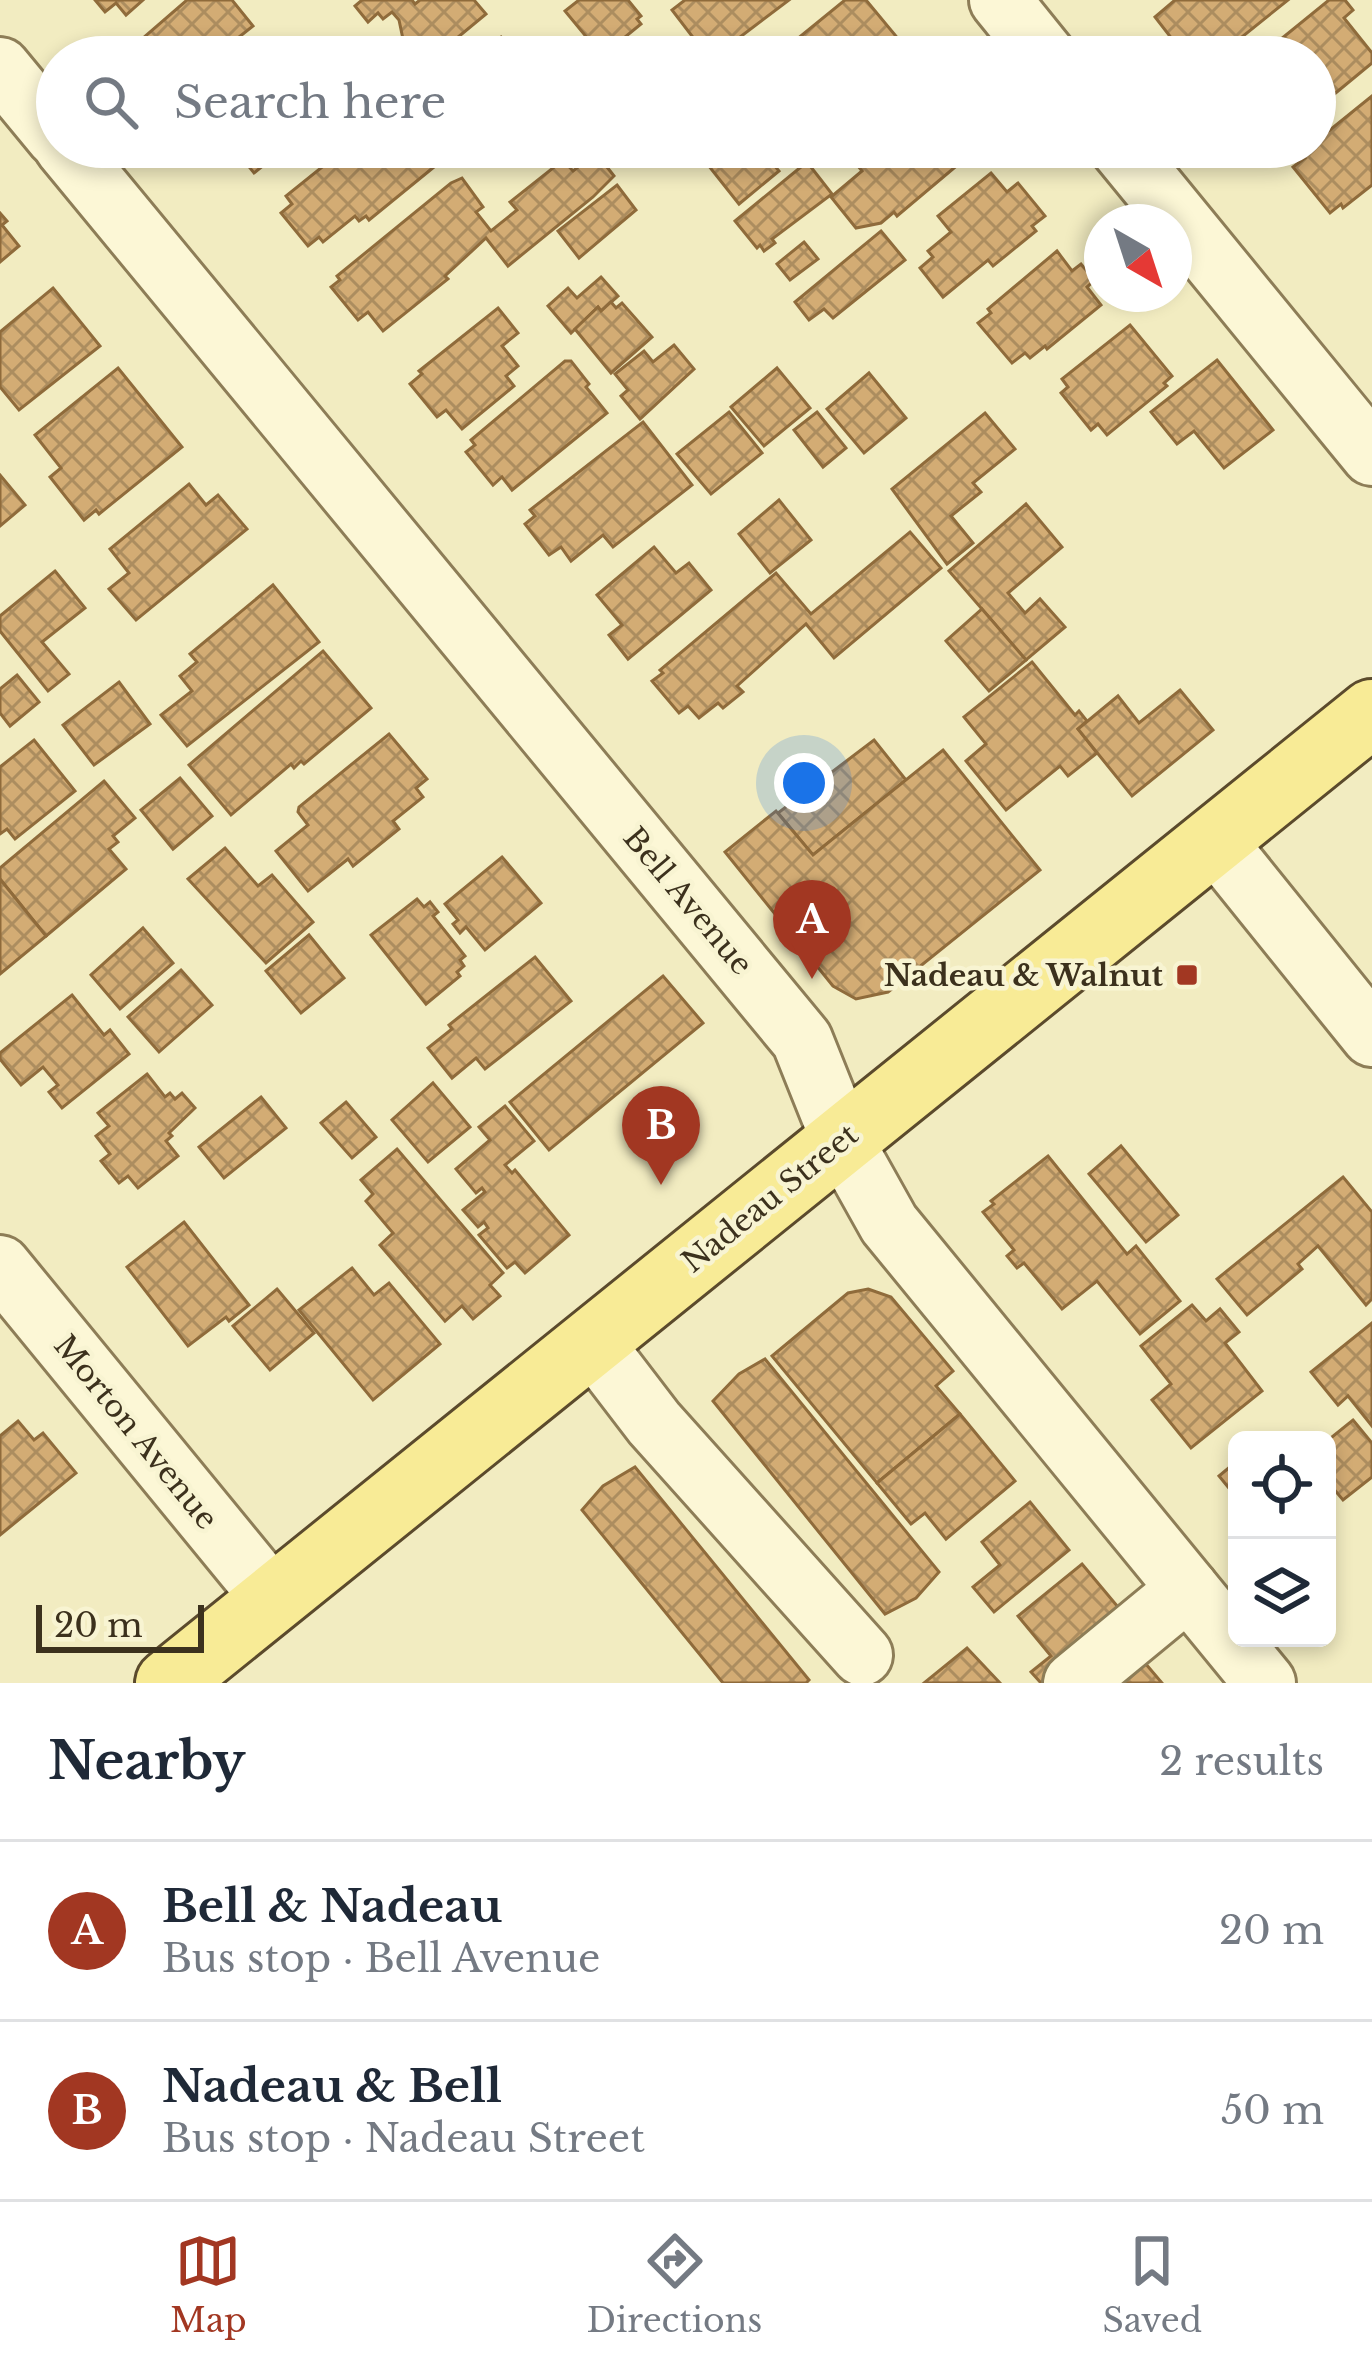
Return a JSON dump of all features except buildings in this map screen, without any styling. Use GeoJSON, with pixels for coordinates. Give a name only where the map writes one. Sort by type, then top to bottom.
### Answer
{"type":"FeatureCollection","features":[{"type":"Feature","properties":{"kind":"main road","name":"Nadeau Street"},"geometry":{"type":"LineString","coordinates":[[169,1683],[1372,713]]}},
{"type":"Feature","properties":{"kind":"street"},"geometry":{"type":"LineString","coordinates":[[1000,0],[1029,36]]}},
{"type":"Feature","properties":{"kind":"street"},"geometry":{"type":"LineString","coordinates":[[0,68],[36,112]]}},
{"type":"Feature","properties":{"kind":"street","name":"Bell Avenue"},"geometry":{"type":"LineString","coordinates":[[82,168],[802,1040],[842,1140],[889,1224],[1265,1683]]}},
{"type":"Feature","properties":{"kind":"street"},"geometry":{"type":"LineString","coordinates":[[1137,168],[1372,455]]}},
{"type":"Feature","properties":{"kind":"street"},"geometry":{"type":"LineString","coordinates":[[1214,840],[1372,1036]]}},
{"type":"Feature","properties":{"kind":"street","name":"Morton Avenue"},"geometry":{"type":"LineString","coordinates":[[0,1266],[273,1599]]}},
{"type":"Feature","properties":{"kind":"street"},"geometry":{"type":"LineString","coordinates":[[592,1342],[655,1424],[862,1655]]}},
{"type":"Feature","properties":{"kind":"street"},"geometry":{"type":"LineString","coordinates":[[1074,1683],[1188,1589]]}},
{"type":"Feature","properties":{"kind":"place","name":"Nadeau & Walnut"},"geometry":{"type":"Point","coordinates":[1187,975]}},
{"type":"Feature","properties":{"kind":"place","name":"Bell & Nadeau"},"geometry":{"type":"Point","coordinates":[812,979]}},
{"type":"Feature","properties":{"kind":"place","name":"Nadeau & Bell"},"geometry":{"type":"Point","coordinates":[661,1185]}}]}
